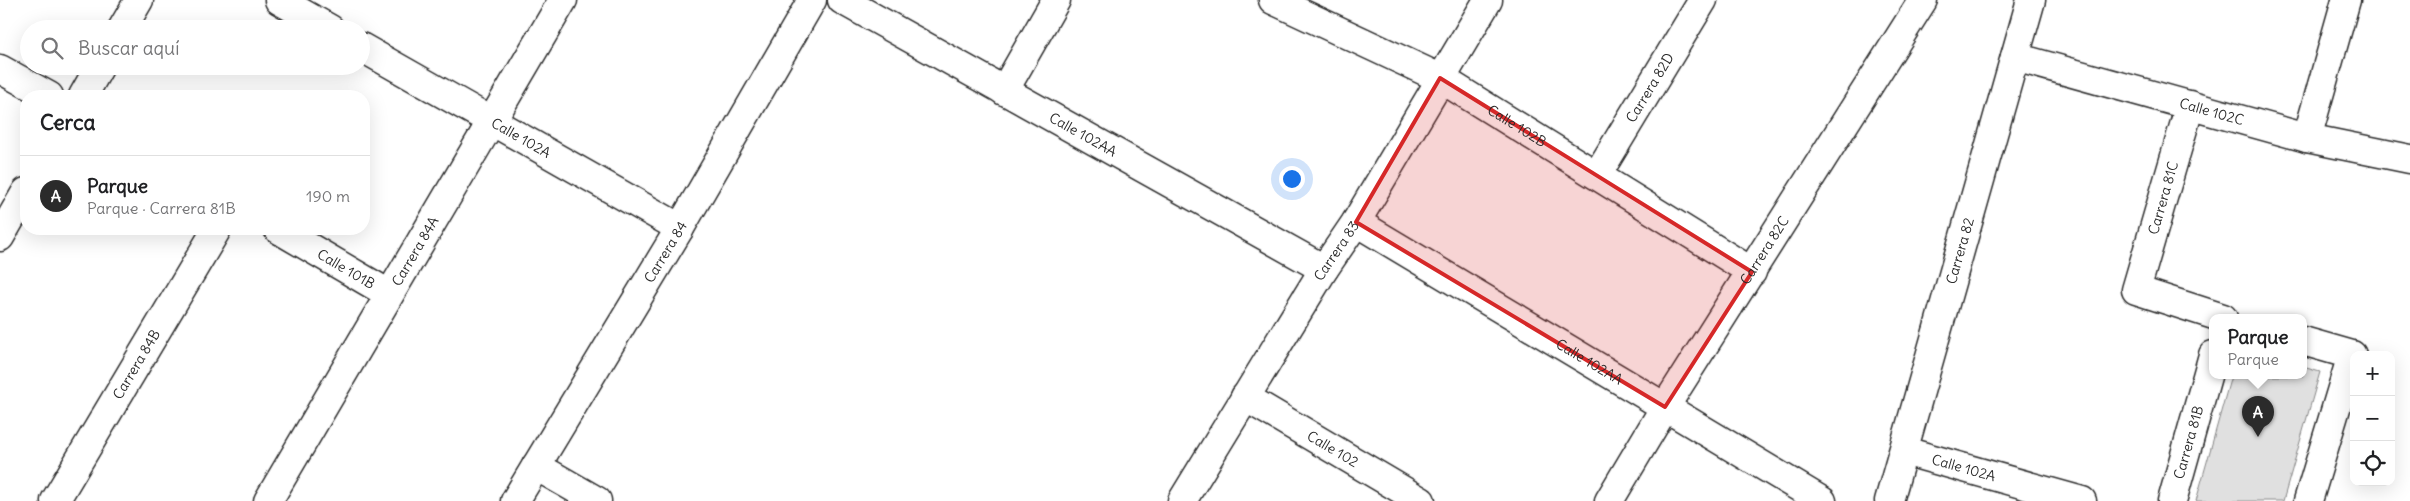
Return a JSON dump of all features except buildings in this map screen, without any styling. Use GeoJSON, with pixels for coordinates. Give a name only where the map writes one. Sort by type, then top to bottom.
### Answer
{"type":"FeatureCollection","features":[{"type":"Feature","properties":{"kind":"street"},"geometry":{"type":"LineString","coordinates":[[127,20],[139,0]]}},
{"type":"Feature","properties":{"kind":"street"},"geometry":{"type":"LineString","coordinates":[[279,0],[314,20]]}},
{"type":"Feature","properties":{"kind":"street","name":"Carrera 84A"},"geometry":{"type":"LineString","coordinates":[[268,501],[563,0]]}},
{"type":"Feature","properties":{"kind":"street","name":"Carrera 84"},"geometry":{"type":"LineString","coordinates":[[515,501],[680,228],[812,0]]}},
{"type":"Feature","properties":{"kind":"street","name":"Calle 102AA"},"geometry":{"type":"LineString","coordinates":[[842,0],[1324,269]]}},
{"type":"Feature","properties":{"kind":"street"},"geometry":{"type":"LineString","coordinates":[[1004,90],[1056,0]]}},
{"type":"Feature","properties":{"kind":"street","name":"Calle 102B"},"geometry":{"type":"LineString","coordinates":[[1273,0],[1440,78],[1752,272]]}},
{"type":"Feature","properties":{"kind":"street","name":"Carrera 83"},"geometry":{"type":"LineString","coordinates":[[1182,501],[1324,269],[1356,222],[1488,0]]}},
{"type":"Feature","properties":{"kind":"street","name":"Carrera 82D"},"geometry":{"type":"LineString","coordinates":[[1597,175],[1703,0]]}},
{"type":"Feature","properties":{"kind":"street","name":"Carrera 82C"},"geometry":{"type":"LineString","coordinates":[[1609,501],[1665,407],[1923,0]]}},
{"type":"Feature","properties":{"kind":"street","name":"Carrera 82"},"geometry":{"type":"LineString","coordinates":[[1889,501],[2031,0]]}},
{"type":"Feature","properties":{"kind":"street"},"geometry":{"type":"LineString","coordinates":[[2307,138],[2346,0]]}},
{"type":"Feature","properties":{"kind":"street","name":"Calle 102A"},"geometry":{"type":"LineString","coordinates":[[370,52],[680,228]]}},
{"type":"Feature","properties":{"kind":"street","name":"Calle 102C"},"geometry":{"type":"LineString","coordinates":[[2015,57],[2307,138],[2410,159]]}},
{"type":"Feature","properties":{"kind":"street"},"geometry":{"type":"LineString","coordinates":[[0,69],[38,90]]}},
{"type":"Feature","properties":{"kind":"street"},"geometry":{"type":"LineString","coordinates":[[86,90],[95,75]]}},
{"type":"Feature","properties":{"kind":"street","name":"Carrera 81C"},"geometry":{"type":"LineString","coordinates":[[2190,105],[2136,290],[2211,314]]}},
{"type":"Feature","properties":{"kind":"street"},"geometry":{"type":"LineString","coordinates":[[0,237],[20,202]]}},
{"type":"Feature","properties":{"kind":"street","name":"Calle 102AA"},"geometry":{"type":"LineString","coordinates":[[1356,222],[1820,500]]}},
{"type":"Feature","properties":{"kind":"street","name":"Carrera 84B"},"geometry":{"type":"LineString","coordinates":[[55,501],[213,235]]}},
{"type":"Feature","properties":{"kind":"street","name":"Calle 101B"},"geometry":{"type":"LineString","coordinates":[[288,235],[389,294]]}},
{"type":"Feature","properties":{"kind":"street"},"geometry":{"type":"LineString","coordinates":[[2307,342],[2352,355],[2308,501]]}},
{"type":"Feature","properties":{"kind":"street","name":"Carrera 81B"},"geometry":{"type":"LineString","coordinates":[[2172,501],[2209,370]]}},
{"type":"Feature","properties":{"kind":"street","name":"Calle 102"},"geometry":{"type":"LineString","coordinates":[[1245,397],[1406,497]]}},
{"type":"Feature","properties":{"kind":"street","name":"Calle 102A"},"geometry":{"type":"LineString","coordinates":[[1904,451],[2082,501]]}},
{"type":"Feature","properties":{"kind":"street"},"geometry":{"type":"LineString","coordinates":[[536,466],[598,501]]}},
{"type":"Feature","properties":{"kind":"highlighted area"},"geometry":{"type":"Polygon","coordinates":[[[1440,78],[1752,272],[1665,407],[1356,222],[1440,78]]]}},
{"type":"Feature","properties":{"kind":"shaded area"},"geometry":{"type":"Polygon","coordinates":[[[2307,368],[2320,372],[2283,501],[2196,501],[2230,379],[2307,379],[2307,368]]]}},
{"type":"Feature","properties":{"kind":"place","name":"Parque"},"geometry":{"type":"Point","coordinates":[2258,437]}}]}
